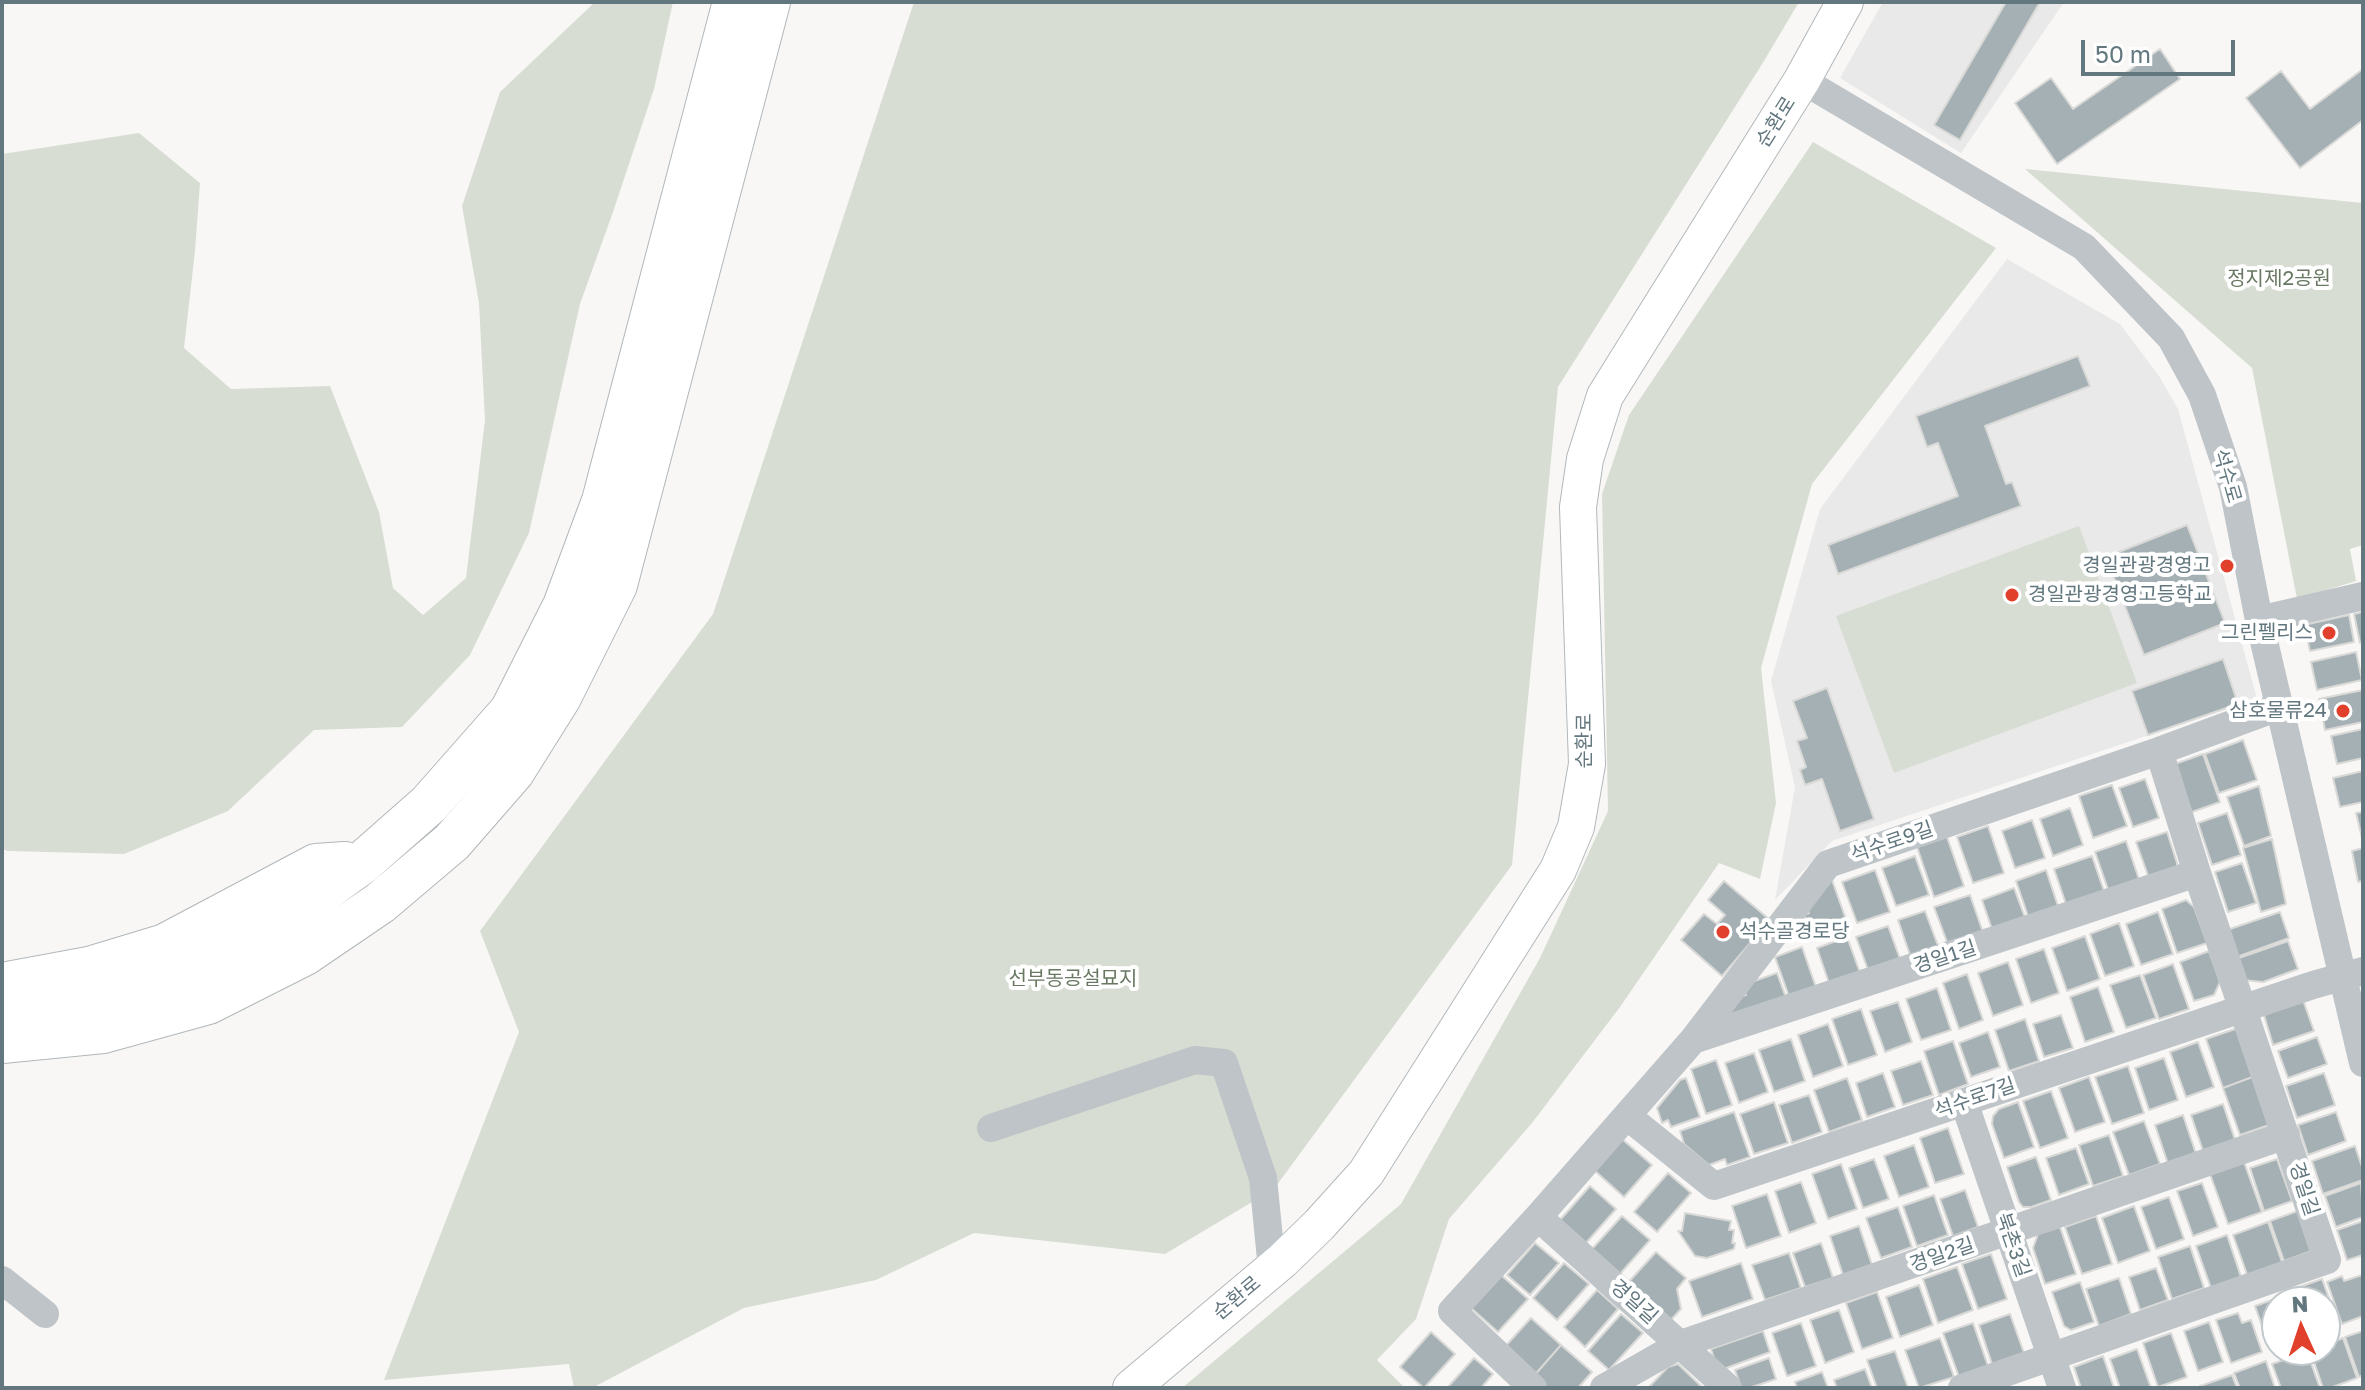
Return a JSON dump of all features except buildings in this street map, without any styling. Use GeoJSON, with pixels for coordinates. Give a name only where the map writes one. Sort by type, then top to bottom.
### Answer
{"type":"FeatureCollection","features":[{"type":"Feature","properties":{"kind":"highway"},"geometry":{"type":"LineString","coordinates":[[719,58],[726,2]]}},
{"type":"Feature","properties":{"kind":"highway"},"geometry":{"type":"LineString","coordinates":[[2,1013],[99,1000],[200,969],[279,923],[362,863],[429,804],[511,711],[564,606],[603,501],[734,2]]}},
{"type":"Feature","properties":{"kind":"highway"},"geometry":{"type":"LineString","coordinates":[[2,1042],[103,1032],[208,1003],[305,954],[380,903],[452,842],[513,772],[560,697],[616,585],[769,2]]}},
{"type":"Feature","properties":{"kind":"highway"},"geometry":{"type":"LineString","coordinates":[[739,119],[780,2]]}},
{"type":"Feature","properties":{"kind":"highway"},"geometry":{"type":"LineString","coordinates":[[2,984],[89,968],[165,945],[316,865],[362,863]]}},
{"type":"Feature","properties":{"kind":"main road","name":"순환로"},"geometry":{"type":"LineString","coordinates":[[1131,1388],[1272,1269],[1319,1225],[1366,1173],[1558,870],[1576,827],[1587,764],[1578,507],[1585,459],[1605,396],[1802,80],[1845,2]]}},
{"type":"Feature","properties":{"kind":"street","name":"석수로"},"geometry":{"type":"LineString","coordinates":[[1802,80],[2084,247],[2171,338],[2202,395],[2233,487],[2259,620],[2353,974],[2363,1063]]}},
{"type":"Feature","properties":{"kind":"street"},"geometry":{"type":"LineString","coordinates":[[2259,620],[2363,596]]}},
{"type":"Feature","properties":{"kind":"street","name":"석수로9길"},"geometry":{"type":"LineString","coordinates":[[1533,1388],[1452,1311],[1693,1040],[1828,864],[2281,706]]}},
{"type":"Feature","properties":{"kind":"street","name":"경일길"},"geometry":{"type":"LineString","coordinates":[[1962,1388],[2327,1260],[2159,751]]}},
{"type":"Feature","properties":{"kind":"street","name":"경일1길"},"geometry":{"type":"LineString","coordinates":[[1693,1040],[2197,873]]}},
{"type":"Feature","properties":{"kind":"street","name":"석수로7길"},"geometry":{"type":"LineString","coordinates":[[1627,1116],[1714,1186],[2353,974]]}},
{"type":"Feature","properties":{"kind":"street"},"geometry":{"type":"LineString","coordinates":[[991,1128],[1195,1060],[1224,1063],[1263,1178],[1272,1269]]}},
{"type":"Feature","properties":{"kind":"street","name":"북촌3길"},"geometry":{"type":"LineString","coordinates":[[1964,1102],[2062,1388]]}},
{"type":"Feature","properties":{"kind":"street","name":"경일2길"},"geometry":{"type":"LineString","coordinates":[[1604,1388],[1681,1344],[2286,1135]]}},
{"type":"Feature","properties":{"kind":"street","name":"경일길"},"geometry":{"type":"LineString","coordinates":[[1538,1217],[1728,1388]]}},
{"type":"Feature","properties":{"kind":"street"},"geometry":{"type":"LineString","coordinates":[[2,1280],[45,1314]]}},
{"type":"Feature","properties":{"kind":"shaded area"},"geometry":{"type":"Polygon","coordinates":[[[1883,2],[2064,2],[1961,153],[1840,78],[1883,2]]]}},
{"type":"Feature","properties":{"kind":"shaded area","name":"경일관광경영고등학교"},"geometry":{"type":"Polygon","coordinates":[[[2007,259],[2120,324],[2159,376],[2178,409],[2257,699],[1832,841],[1775,900],[1795,787],[1771,681],[1820,509],[2007,259]]]}},
{"type":"Feature","properties":{"kind":"green space"},"geometry":{"type":"Polygon","coordinates":[[[595,2],[673,2],[654,89],[580,304],[529,533],[470,655],[402,727],[314,730],[228,811],[124,854],[2,849],[2,154],[139,133],[200,183],[184,348],[231,389],[330,386],[379,512],[393,588],[423,615],[466,578],[485,420],[479,303],[462,206],[500,92],[595,2]]]}},
{"type":"Feature","properties":{"kind":"green space","name":"선부동공설묘지"},"geometry":{"type":"Polygon","coordinates":[[[914,2],[1799,2],[1558,387],[1512,865],[1274,1189],[1165,1254],[974,1233],[876,1280],[744,1308],[592,1388],[574,1388],[569,1364],[384,1380],[519,1032],[480,931],[713,614],[914,2]]]}},
{"type":"Feature","properties":{"kind":"green space"},"geometry":{"type":"Polygon","coordinates":[[[1813,142],[1996,248],[1812,484],[1761,668],[1776,803],[1760,879],[1719,863],[1620,1007],[1532,1123],[1449,1219],[1416,1319],[1377,1360],[1405,1388],[1182,1388],[1401,1204],[1540,958],[1608,811],[1602,494],[1629,415],[1813,142]]]}},
{"type":"Feature","properties":{"kind":"green space","name":"정지제2공원"},"geometry":{"type":"Polygon","coordinates":[[[2025,169],[2363,203],[2363,545],[2350,549],[2356,581],[2297,599],[2252,368],[2025,169]]]}},
{"type":"Feature","properties":{"kind":"green space"},"geometry":{"type":"Polygon","coordinates":[[[2079,526],[2137,683],[1894,773],[1836,616],[2079,526]]]}},
{"type":"Feature","properties":{"kind":"place","name":"경일관광경영고"},"geometry":{"type":"Point","coordinates":[2227,566]}},
{"type":"Feature","properties":{"kind":"place","name":"경일관광경영고등학교"},"geometry":{"type":"Point","coordinates":[2012,595]}},
{"type":"Feature","properties":{"kind":"place","name":"그린펠리스"},"geometry":{"type":"Point","coordinates":[2329,633]}},
{"type":"Feature","properties":{"kind":"place","name":"삼호물류24"},"geometry":{"type":"Point","coordinates":[2343,711]}},
{"type":"Feature","properties":{"kind":"place","name":"석수골경로당"},"geometry":{"type":"Point","coordinates":[1723,932]}}]}
